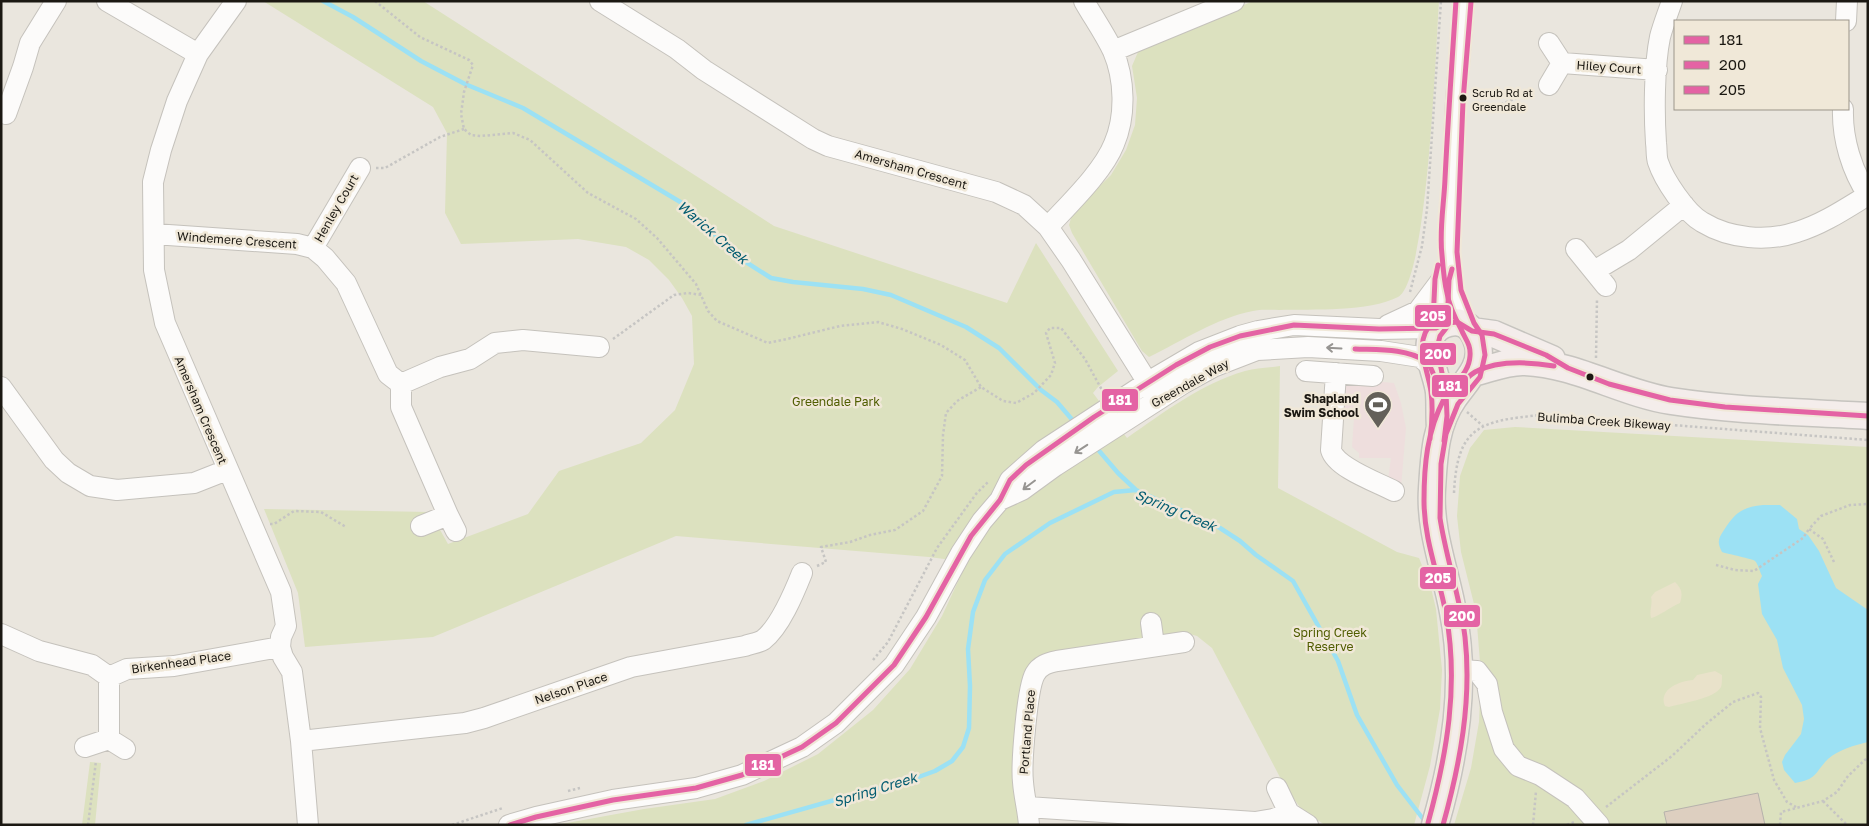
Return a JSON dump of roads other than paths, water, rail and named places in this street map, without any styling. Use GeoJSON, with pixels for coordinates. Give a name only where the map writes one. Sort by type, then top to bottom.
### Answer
{"type":"FeatureCollection","features":[{"type":"Feature","properties":{"kind":"main road"},"geometry":{"type":"LineString","coordinates":[[1436,820],[1450,763],[1457,716],[1460,670],[1460,654],[1454,612],[1436,535],[1431,498],[1434,457],[1440,426],[1439,392],[1433,372],[1430,339],[1438,327],[1457,322],[1470,329],[1494,334],[1546,355],[1568,368],[1629,390],[1670,400],[1725,407],[1868,416]]}},
{"type":"Feature","properties":{"kind":"main road"},"geometry":{"type":"LineString","coordinates":[[1440,426],[1453,399],[1470,377],[1477,360],[1478,346],[1470,329]]}},
{"type":"Feature","properties":{"kind":"main road"},"geometry":{"type":"LineString","coordinates":[[1433,372],[1443,385],[1454,386],[1470,377],[1509,363],[1524,362],[1568,368]]}},
{"type":"Feature","properties":{"kind":"street"},"geometry":{"type":"LineString","coordinates":[[6,114],[24,68],[30,42],[56,1]]}},
{"type":"Feature","properties":{"kind":"street"},"geometry":{"type":"LineString","coordinates":[[107,1],[198,54]]}},
{"type":"Feature","properties":{"kind":"street","name":"Amersham Crescent"},"geometry":{"type":"LineString","coordinates":[[236,1],[198,54],[177,101],[157,166],[153,182],[154,270],[164,323],[281,592],[286,626],[280,636],[280,647]]}},
{"type":"Feature","properties":{"kind":"street","name":"Amersham Crescent"},"geometry":{"type":"LineString","coordinates":[[600,1],[677,49],[704,70],[813,139],[828,146],[996,192],[1024,205],[1048,227],[1158,399]]}},
{"type":"Feature","properties":{"kind":"street"},"geometry":{"type":"LineString","coordinates":[[1048,227],[1101,167],[1114,144],[1122,116],[1122,85],[1113,51],[1084,1]]}},
{"type":"Feature","properties":{"kind":"street"},"geometry":{"type":"LineString","coordinates":[[1113,51],[1234,1]]}},
{"type":"Feature","properties":{"kind":"street"},"geometry":{"type":"LineString","coordinates":[[1464,1],[1456,108],[1449,252],[1454,292],[1470,329]]}},
{"type":"Feature","properties":{"kind":"street"},"geometry":{"type":"LineString","coordinates":[[1672,1],[1660,37],[1657,70],[1655,127],[1658,161],[1670,187],[1701,222],[1736,236],[1763,238],[1796,232],[1820,223],[1868,195],[1856,178],[1848,152],[1843,110]]}},
{"type":"Feature","properties":{"kind":"street"},"geometry":{"type":"LineString","coordinates":[[1846,20],[1847,1]]}},
{"type":"Feature","properties":{"kind":"street","name":"Hiley Court"},"geometry":{"type":"LineString","coordinates":[[1549,43],[1562,63]]}},
{"type":"Feature","properties":{"kind":"street","name":"Hiley Court"},"geometry":{"type":"LineString","coordinates":[[1562,63],[1657,70]]}},
{"type":"Feature","properties":{"kind":"street","name":"Hiley Court"},"geometry":{"type":"LineString","coordinates":[[1549,85],[1562,63]]}},
{"type":"Feature","properties":{"kind":"street","name":"Henley Court"},"geometry":{"type":"LineString","coordinates":[[313,248],[360,168]]}},
{"type":"Feature","properties":{"kind":"street"},"geometry":{"type":"LineString","coordinates":[[1576,249],[1599,285],[1629,250],[1684,205]]}},
{"type":"Feature","properties":{"kind":"street","name":"Windemere Crescent"},"geometry":{"type":"LineString","coordinates":[[154,234],[297,244],[313,248],[325,258],[346,283],[388,374],[401,384]]}},
{"type":"Feature","properties":{"kind":"street"},"geometry":{"type":"LineString","coordinates":[[1438,327],[1442,279],[1449,252]]}},
{"type":"Feature","properties":{"kind":"street"},"geometry":{"type":"LineString","coordinates":[[1379,328],[1418,311],[1442,279]]}},
{"type":"Feature","properties":{"kind":"street","name":"Greendale Way"},"geometry":{"type":"LineString","coordinates":[[509,815],[536,816],[613,800],[696,788],[742,775],[802,747],[836,723],[894,666],[926,617],[971,536],[1000,500],[1010,480],[1050,458],[1101,424],[1148,382],[1204,349],[1258,331],[1307,325],[1379,328],[1438,327]]}},
{"type":"Feature","properties":{"kind":"street"},"geometry":{"type":"LineString","coordinates":[[421,526],[452,523],[401,407],[401,384],[440,367],[470,360],[495,343],[523,340],[599,347]]}},
{"type":"Feature","properties":{"kind":"street","name":"Greendale Way"},"geometry":{"type":"LineString","coordinates":[[1101,424],[1158,399],[1212,367],[1257,350],[1308,347],[1382,351],[1420,357],[1433,372]]}},
{"type":"Feature","properties":{"kind":"street"},"geometry":{"type":"LineString","coordinates":[[1306,371],[1373,376]]}},
{"type":"Feature","properties":{"kind":"street"},"geometry":{"type":"LineString","coordinates":[[1336,374],[1331,450],[1333,457],[1341,464],[1394,491]]}},
{"type":"Feature","properties":{"kind":"street"},"geometry":{"type":"LineString","coordinates":[[1,387],[54,460],[68,473],[90,486],[116,490],[194,483],[227,470]]}},
{"type":"Feature","properties":{"kind":"street","name":"Nelson Place"},"geometry":{"type":"LineString","coordinates":[[301,741],[465,723],[631,667],[745,646],[761,641],[772,631],[795,591],[802,573]]}},
{"type":"Feature","properties":{"kind":"street"},"geometry":{"type":"LineString","coordinates":[[1151,623],[1154,645]]}},
{"type":"Feature","properties":{"kind":"street"},"geometry":{"type":"LineString","coordinates":[[1,634],[39,650],[92,665],[109,677],[117,744],[85,747]]}},
{"type":"Feature","properties":{"kind":"street","name":"Portland Place"},"geometry":{"type":"LineString","coordinates":[[1028,816],[1023,782],[1023,765],[1028,696],[1034,675],[1043,664],[1154,645],[1184,642]]}},
{"type":"Feature","properties":{"kind":"street"},"geometry":{"type":"LineString","coordinates":[[280,647],[292,672],[301,741],[308,825]]}},
{"type":"Feature","properties":{"kind":"street","name":"Birkenhead Place"},"geometry":{"type":"LineString","coordinates":[[109,677],[127,669],[174,666],[280,647]]}},
{"type":"Feature","properties":{"kind":"street"},"geometry":{"type":"LineString","coordinates":[[1460,670],[1477,671],[1487,684],[1492,712],[1504,749],[1518,766],[1538,774],[1575,798],[1594,820]]}},
{"type":"Feature","properties":{"kind":"street"},"geometry":{"type":"LineString","coordinates":[[1277,788],[1289,813],[1308,825]]}},
{"type":"Feature","properties":{"kind":"street"},"geometry":{"type":"LineString","coordinates":[[1028,816],[1256,822],[1273,819],[1289,813]]}},
{"type":"Feature","properties":{"kind":"water"},"geometry":{"type":"Polygon","coordinates":[[[1763,505],[1780,505],[1797,519],[1799,529],[1808,535],[1819,551],[1836,588],[1868,610],[1868,742],[1852,746],[1837,753],[1828,759],[1815,775],[1808,780],[1795,783],[1784,770],[1782,762],[1801,734],[1804,719],[1802,705],[1783,668],[1777,640],[1762,614],[1758,584],[1762,576],[1755,561],[1722,552],[1719,546],[1719,538],[1736,515],[1744,509],[1763,505]]]}},
{"type":"Feature","properties":{"kind":"waterway","name":"Warick Creek"},"geometry":{"type":"LineString","coordinates":[[323,1],[353,17],[421,61],[465,84],[523,108],[682,203],[738,257],[771,278],[863,289],[891,295],[966,327],[999,348],[1041,390],[1057,402],[1075,423]]}},
{"type":"Feature","properties":{"kind":"waterway","name":"Warick Creek"},"geometry":{"type":"LineString","coordinates":[[1095,446],[1118,473],[1136,490]]}},
{"type":"Feature","properties":{"kind":"waterway","name":"Spring Creek"},"geometry":{"type":"LineString","coordinates":[[746,825],[902,783],[935,771],[952,761],[963,747],[969,728],[970,686],[968,649],[973,612],[985,580],[1005,554],[1050,523],[1114,492],[1136,490],[1220,528],[1293,581],[1338,661],[1357,715],[1397,785],[1427,824]]}},
{"type":"Feature","properties":{"kind":"place","name":"Scrub Rd at Greendale"},"geometry":{"type":"Point","coordinates":[1463,98]}},
{"type":"Feature","properties":{"kind":"place","name":"Shapland Swim School"},"geometry":{"type":"Point","coordinates":[1378,429]}},
{"type":"Feature","properties":{"kind":"park label","name":"Greendale Park"},"geometry":{"type":"Point","coordinates":[836,401]}},
{"type":"Feature","properties":{"kind":"park label","name":"Spring Creek Reserve"},"geometry":{"type":"Point","coordinates":[1330,639]}}]}
